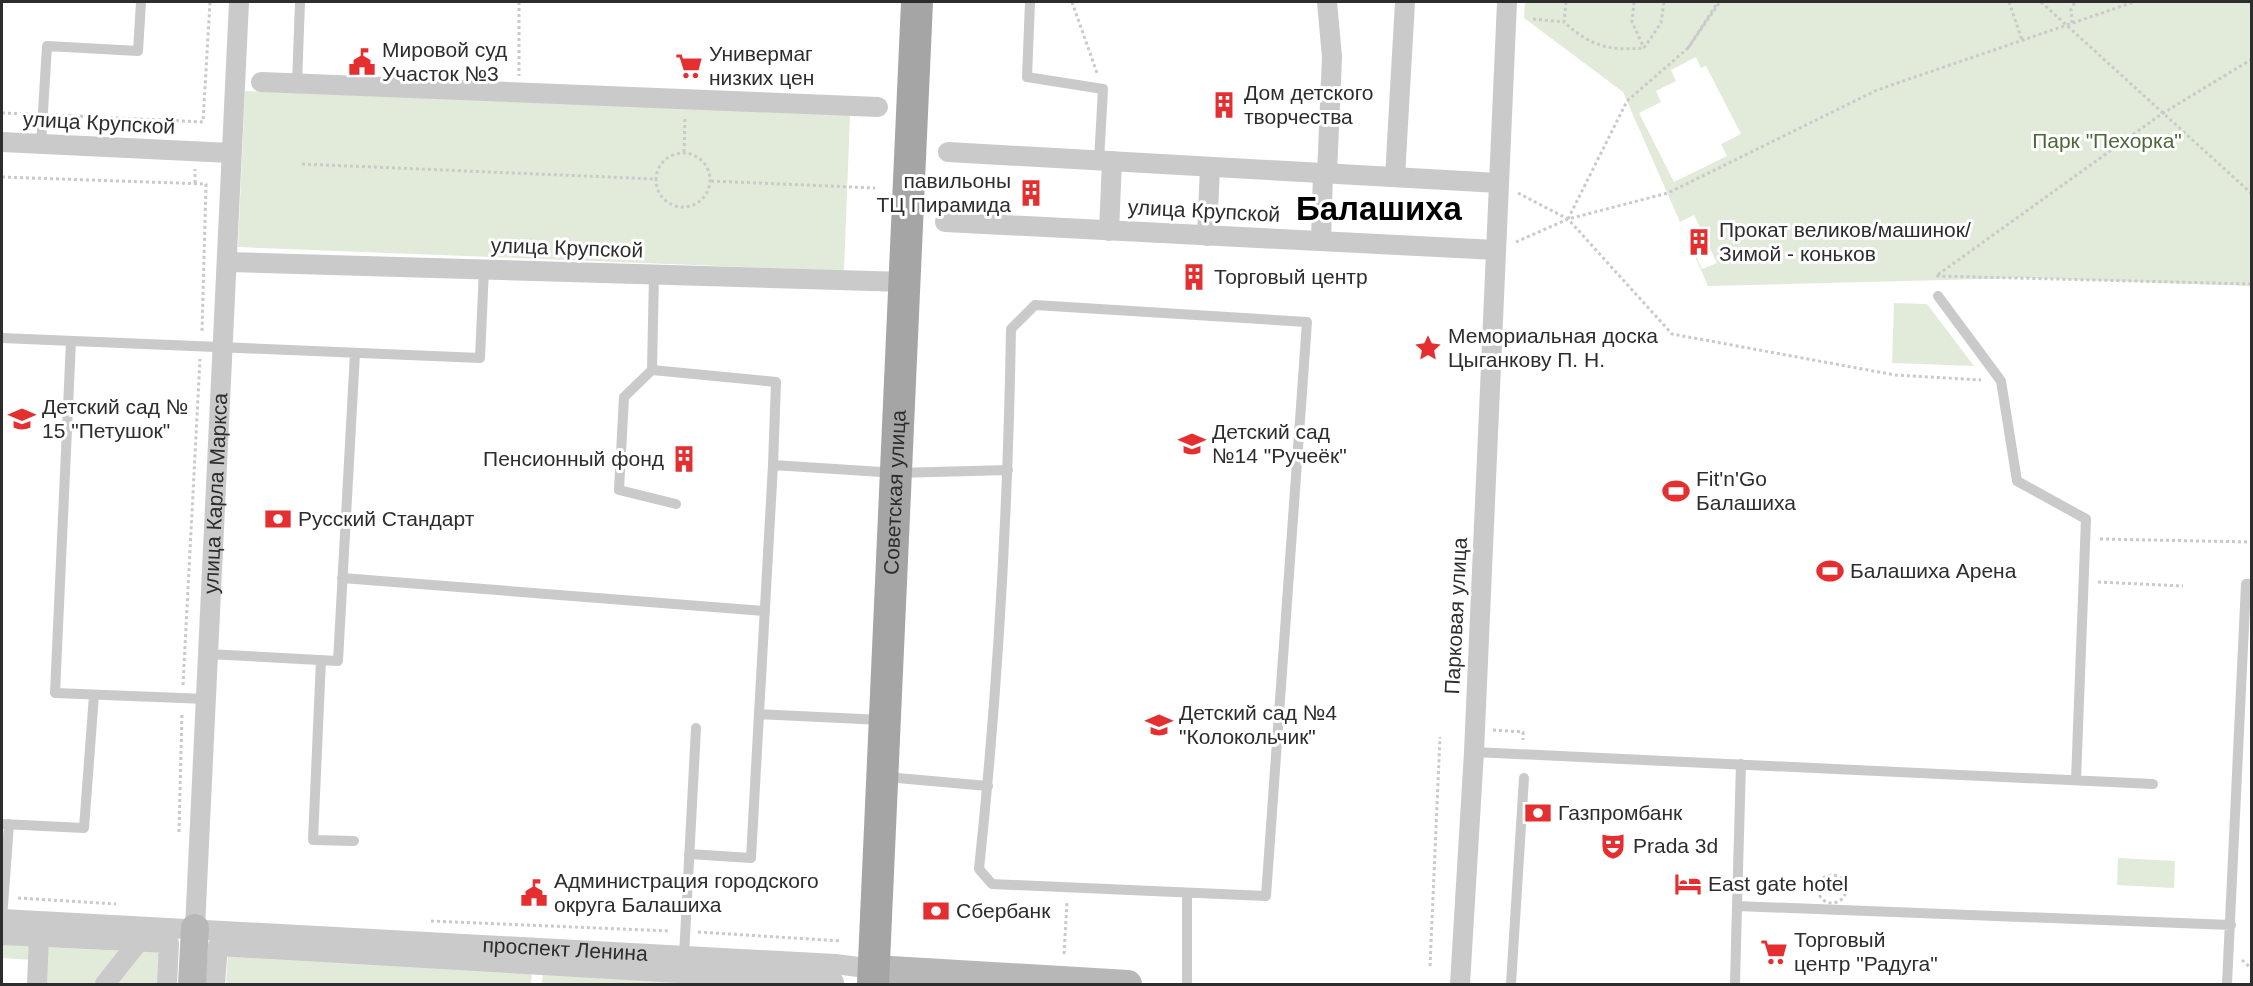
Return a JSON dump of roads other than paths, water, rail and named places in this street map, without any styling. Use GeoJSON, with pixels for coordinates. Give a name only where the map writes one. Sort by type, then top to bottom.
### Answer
{"type":"FeatureCollection","features":[{"type":"Feature","properties":{"kind":"main road","name":"Советская улица"},"geometry":{"type":"LineString","coordinates":[[873,977],[917,2]]}},
{"type":"Feature","properties":{"kind":"main road","name":"улица Карла Маркса"},"geometry":{"type":"LineString","coordinates":[[192,984],[195,928]]}},
{"type":"Feature","properties":{"kind":"main road","name":"проспект Ленина"},"geometry":{"type":"LineString","coordinates":[[873,977],[1128,984]]}},
{"type":"Feature","properties":{"kind":"street","name":"улица Карла Маркса"},"geometry":{"type":"LineString","coordinates":[[195,928],[239,2]]}},
{"type":"Feature","properties":{"kind":"street"},"geometry":{"type":"LineString","coordinates":[[1321,241],[1332,57],[1327,2]]}},
{"type":"Feature","properties":{"kind":"street"},"geometry":{"type":"LineString","coordinates":[[1396,168],[1405,2]]}},
{"type":"Feature","properties":{"kind":"street","name":"Парковая улица"},"geometry":{"type":"LineString","coordinates":[[1460,984],[1474,752],[1507,2]]}},
{"type":"Feature","properties":{"kind":"street"},"geometry":{"type":"LineString","coordinates":[[261,82],[878,107]]}},
{"type":"Feature","properties":{"kind":"street","name":"улица Крупской"},"geometry":{"type":"LineString","coordinates":[[2,142],[231,153]]}},
{"type":"Feature","properties":{"kind":"street"},"geometry":{"type":"LineString","coordinates":[[948,152],[1325,173],[1396,168],[1499,183]]}},
{"type":"Feature","properties":{"kind":"street"},"geometry":{"type":"LineString","coordinates":[[1105,161],[1109,231]]}},
{"type":"Feature","properties":{"kind":"street"},"geometry":{"type":"LineString","coordinates":[[1207,236],[1210,167]]}},
{"type":"Feature","properties":{"kind":"street","name":"улица Крупской"},"geometry":{"type":"LineString","coordinates":[[945,222],[1496,250]]}},
{"type":"Feature","properties":{"kind":"street","name":"улица Крупской"},"geometry":{"type":"LineString","coordinates":[[228,262],[905,282]]}},
{"type":"Feature","properties":{"kind":"street","name":"проспект Ленина"},"geometry":{"type":"LineString","coordinates":[[2,919],[835,964],[873,977]]}},
{"type":"Feature","properties":{"kind":"street"},"geometry":{"type":"LineString","coordinates":[[2,935],[169,943],[167,984]]}},
{"type":"Feature","properties":{"kind":"street"},"geometry":{"type":"LineString","coordinates":[[37,984],[39,937]]}},
{"type":"Feature","properties":{"kind":"street"},"geometry":{"type":"LineString","coordinates":[[105,984],[139,941]]}},
{"type":"Feature","properties":{"kind":"street"},"geometry":{"type":"LineString","coordinates":[[215,984],[218,945],[537,975],[834,981]]}},
{"type":"Feature","properties":{"kind":"lane"},"geometry":{"type":"LineString","coordinates":[[41,144],[47,46],[138,51],[141,2]]}},
{"type":"Feature","properties":{"kind":"lane"},"geometry":{"type":"LineString","coordinates":[[234,81],[297,83],[300,2]]}},
{"type":"Feature","properties":{"kind":"lane"},"geometry":{"type":"LineString","coordinates":[[1030,2],[1027,76],[1103,89],[1105,161]]}},
{"type":"Feature","properties":{"kind":"lane"},"geometry":{"type":"LineString","coordinates":[[2,338],[480,358],[484,269]]}},
{"type":"Feature","properties":{"kind":"lane"},"geometry":{"type":"LineString","coordinates":[[654,274],[652,370],[624,397],[619,490],[676,504]]}},
{"type":"Feature","properties":{"kind":"lane"},"geometry":{"type":"LineString","coordinates":[[1938,296],[2001,381],[2017,481],[2086,519],[2076,780]]}},
{"type":"Feature","properties":{"kind":"lane"},"geometry":{"type":"LineString","coordinates":[[1035,305],[1307,322],[1266,896],[992,884],[979,869],[988,786],[1008,470],[1011,329],[1035,305]]}},
{"type":"Feature","properties":{"kind":"lane"},"geometry":{"type":"LineString","coordinates":[[71,341],[55,693],[206,699]]}},
{"type":"Feature","properties":{"kind":"lane"},"geometry":{"type":"LineString","coordinates":[[208,654],[338,661],[355,354]]}},
{"type":"Feature","properties":{"kind":"lane"},"geometry":{"type":"LineString","coordinates":[[652,370],[776,382],[774,465],[751,858],[690,854]]}},
{"type":"Feature","properties":{"kind":"lane"},"geometry":{"type":"LineString","coordinates":[[774,465],[897,473],[1008,470]]}},
{"type":"Feature","properties":{"kind":"lane"},"geometry":{"type":"LineString","coordinates":[[342,578],[765,611]]}},
{"type":"Feature","properties":{"kind":"lane"},"geometry":{"type":"LineString","coordinates":[[2227,984],[2246,584],[2252,584]]}},
{"type":"Feature","properties":{"kind":"lane"},"geometry":{"type":"LineString","coordinates":[[321,660],[314,840],[354,841]]}},
{"type":"Feature","properties":{"kind":"lane"},"geometry":{"type":"LineString","coordinates":[[2,919],[5,824],[84,828],[94,695]]}},
{"type":"Feature","properties":{"kind":"lane"},"geometry":{"type":"LineString","coordinates":[[759,714],[886,720]]}},
{"type":"Feature","properties":{"kind":"lane"},"geometry":{"type":"LineString","coordinates":[[684,956],[696,728]]}},
{"type":"Feature","properties":{"kind":"lane"},"geometry":{"type":"LineString","coordinates":[[1474,752],[2153,784]]}},
{"type":"Feature","properties":{"kind":"lane"},"geometry":{"type":"LineString","coordinates":[[1736,983],[1741,764]]}},
{"type":"Feature","properties":{"kind":"lane"},"geometry":{"type":"LineString","coordinates":[[883,777],[988,786]]}},
{"type":"Feature","properties":{"kind":"lane"},"geometry":{"type":"LineString","coordinates":[[1511,984],[1524,778]]}},
{"type":"Feature","properties":{"kind":"lane"},"geometry":{"type":"LineString","coordinates":[[1187,894],[1187,984]]}},
{"type":"Feature","properties":{"kind":"lane"},"geometry":{"type":"LineString","coordinates":[[1737,906],[2231,925]]}},
{"type":"Feature","properties":{"kind":"place","name":"Мировой суд Участок №3"},"geometry":{"type":"Point","coordinates":[362,62]}},
{"type":"Feature","properties":{"kind":"place","name":"Универмаг низких цен"},"geometry":{"type":"Point","coordinates":[689,66]}},
{"type":"Feature","properties":{"kind":"place","name":"Дом детского творчества"},"geometry":{"type":"Point","coordinates":[1224,105]}},
{"type":"Feature","properties":{"kind":"place","name":"павильоны ТЦ Пирамида"},"geometry":{"type":"Point","coordinates":[1031,193]}},
{"type":"Feature","properties":{"kind":"place","name":"Прокат великов/машинок/ Зимой - коньков"},"geometry":{"type":"Point","coordinates":[1699,242]}},
{"type":"Feature","properties":{"kind":"place","name":"Торговый центр"},"geometry":{"type":"Point","coordinates":[1194,277]}},
{"type":"Feature","properties":{"kind":"place","name":"Мемориальная доска Цыганкову П. Н."},"geometry":{"type":"Point","coordinates":[1428,348]}},
{"type":"Feature","properties":{"kind":"place","name":"Детский сад № 15 \"Петушок\""},"geometry":{"type":"Point","coordinates":[22,419]}},
{"type":"Feature","properties":{"kind":"place","name":"Детский сад №14 \"Ручеёк\""},"geometry":{"type":"Point","coordinates":[1192,444]}},
{"type":"Feature","properties":{"kind":"place","name":"Пенсионный фонд"},"geometry":{"type":"Point","coordinates":[684,459]}},
{"type":"Feature","properties":{"kind":"place","name":"Fit'n'Go Балашиха"},"geometry":{"type":"Point","coordinates":[1676,491]}},
{"type":"Feature","properties":{"kind":"place","name":"Русский Стандарт"},"geometry":{"type":"Point","coordinates":[278,519]}},
{"type":"Feature","properties":{"kind":"place","name":"Балашиха Арена"},"geometry":{"type":"Point","coordinates":[1830,571]}},
{"type":"Feature","properties":{"kind":"place","name":"Детский сад №4 \"Колокольчик\""},"geometry":{"type":"Point","coordinates":[1159,725]}},
{"type":"Feature","properties":{"kind":"place","name":"Газпромбанк"},"geometry":{"type":"Point","coordinates":[1538,813]}},
{"type":"Feature","properties":{"kind":"place","name":"Prada 3d"},"geometry":{"type":"Point","coordinates":[1613,846]}},
{"type":"Feature","properties":{"kind":"place","name":"East gate hotel"},"geometry":{"type":"Point","coordinates":[1688,884]}},
{"type":"Feature","properties":{"kind":"place","name":"Администрация городского округа Балашиха"},"geometry":{"type":"Point","coordinates":[534,893]}},
{"type":"Feature","properties":{"kind":"place","name":"Сбербанк"},"geometry":{"type":"Point","coordinates":[936,911]}},
{"type":"Feature","properties":{"kind":"place","name":"Торговый центр \"Радуга\""},"geometry":{"type":"Point","coordinates":[1774,952]}},
{"type":"Feature","properties":{"kind":"district","name":"Балашиха"},"geometry":{"type":"Point","coordinates":[1379,208]}},
{"type":"Feature","properties":{"kind":"park label","name":"Парк \"Пехорка\""},"geometry":{"type":"Point","coordinates":[2107,141]}}]}
